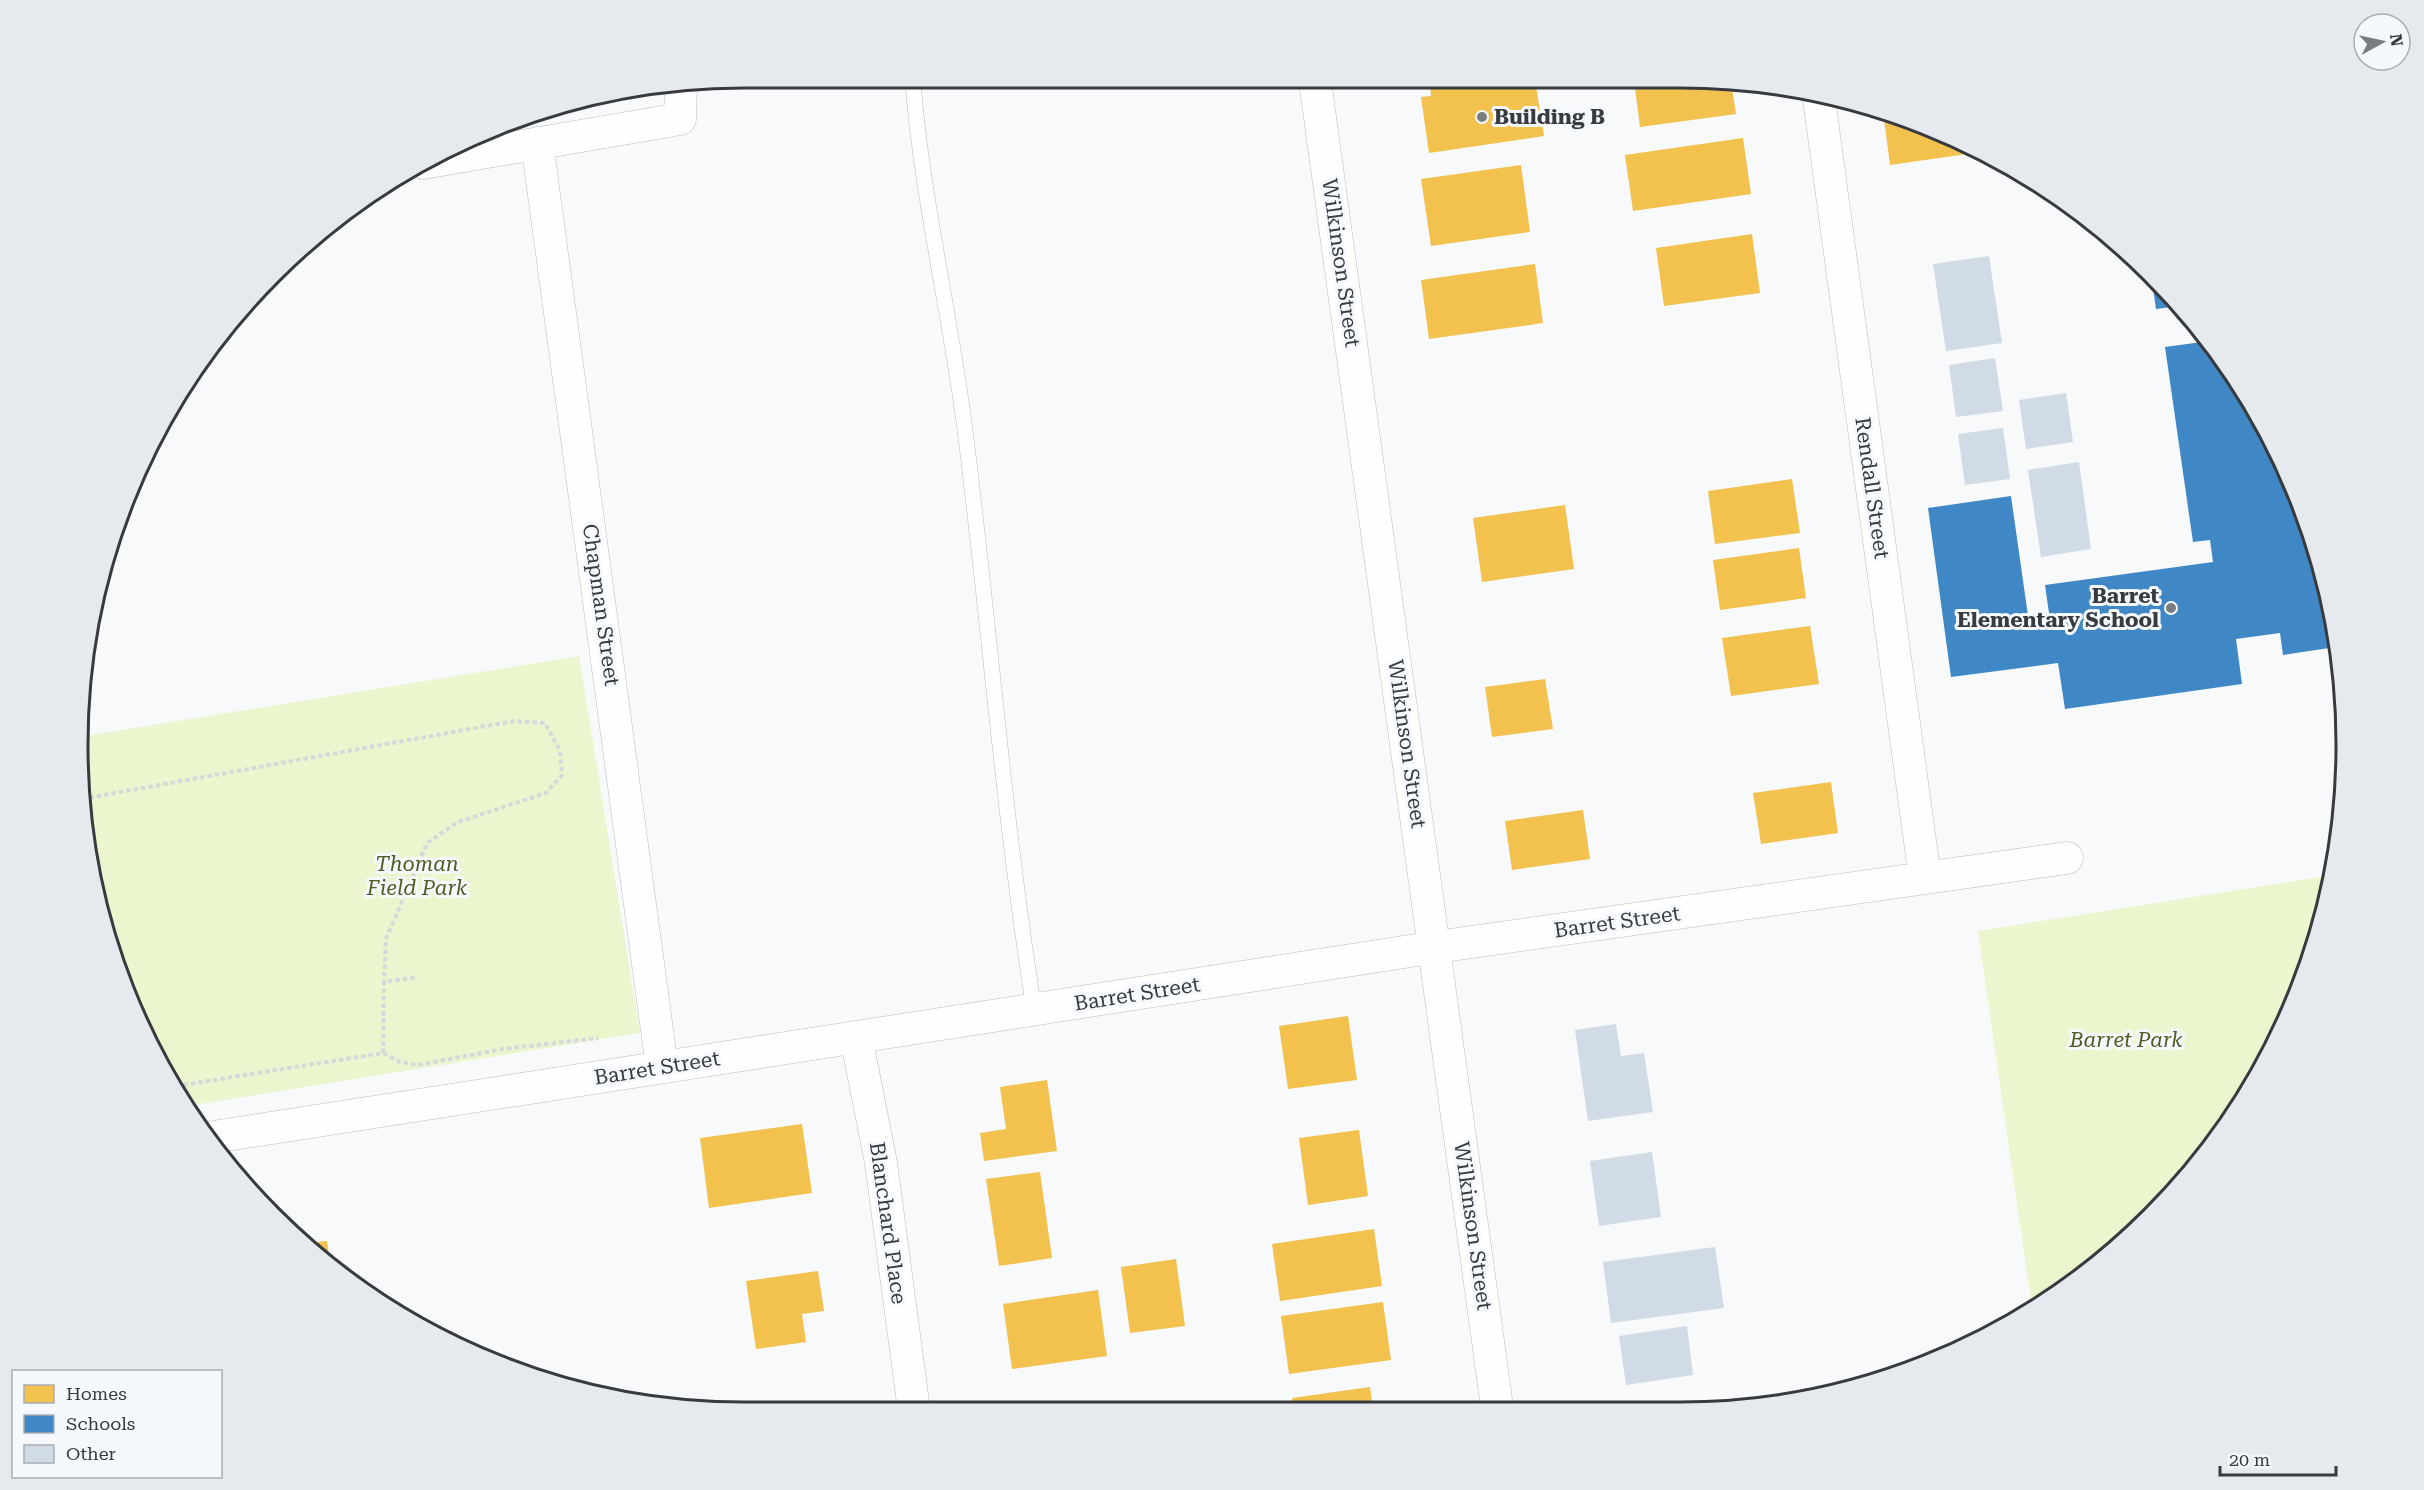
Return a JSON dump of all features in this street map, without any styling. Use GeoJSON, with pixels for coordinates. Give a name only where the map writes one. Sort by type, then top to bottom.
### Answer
{"type":"FeatureCollection","features":[{"type":"Feature","properties":{"kind":"street","name":"Wilkinson Street"},"geometry":{"type":"LineString","coordinates":[[1317,88],[1496,1402]]}},
{"type":"Feature","properties":{"kind":"street"},"geometry":{"type":"LineString","coordinates":[[451,158],[680,119],[681,92]]}},
{"type":"Feature","properties":{"kind":"street","name":"Rendall Street"},"geometry":{"type":"LineString","coordinates":[[1820,104],[1925,878]]}},
{"type":"Feature","properties":{"kind":"street","name":"Chapman Street"},"geometry":{"type":"LineString","coordinates":[[537,143],[662,1067]]}},
{"type":"Feature","properties":{"kind":"street","name":"Barret Street"},"geometry":{"type":"LineString","coordinates":[[218,1136],[1436,947],[2067,858]]}},
{"type":"Feature","properties":{"kind":"street","name":"Blanchard Place"},"geometry":{"type":"LineString","coordinates":[[856,1037],[881,1163],[913,1402]]}},
{"type":"Feature","properties":{"kind":"lane"},"geometry":{"type":"LineString","coordinates":[[914,88],[923,183],[960,391],[1016,894],[1034,1010]]}},
{"type":"Feature","properties":{"kind":"path"},"geometry":{"type":"LineString","coordinates":[[91,797],[514,721],[545,723],[560,751],[562,775],[546,793],[458,822],[427,843],[386,939],[383,1053]]}},
{"type":"Feature","properties":{"kind":"path"},"geometry":{"type":"LineString","coordinates":[[384,982],[416,977]]}},
{"type":"Feature","properties":{"kind":"path"},"geometry":{"type":"LineString","coordinates":[[183,1085],[383,1053],[400,1062],[418,1065],[502,1049],[606,1037]]}},
{"type":"Feature","properties":{"kind":"green space","name":"Thoman Field Park"},"geometry":{"type":"Polygon","coordinates":[[[579,656],[640,1033],[196,1105],[176,1073],[138,996],[111,915],[94,831],[88,735],[579,656]]]}},
{"type":"Feature","properties":{"kind":"green space","name":"Barret Park"},"geometry":{"type":"Polygon","coordinates":[[[2322,877],[2301,956],[2286,996],[2248,1073],[2225,1110],[2173,1178],[2143,1209],[2079,1266],[2031,1299],[1978,931],[2322,877]]]}},
{"type":"Feature","properties":{"kind":"building: Homes","name":"Building B"},"geometry":{"type":"Polygon","coordinates":[[[1430,88],[1536,88],[1544,136],[1429,153],[1421,97],[1431,96],[1430,88]]]}},
{"type":"Feature","properties":{"kind":"building: Homes"},"geometry":{"type":"Polygon","coordinates":[[[1635,88],[1733,91],[1736,114],[1640,127],[1635,88]]]}},
{"type":"Feature","properties":{"kind":"building: Homes"},"geometry":{"type":"Polygon","coordinates":[[[1884,121],[1965,154],[1890,165],[1884,121]]]}},
{"type":"Feature","properties":{"kind":"building: Homes"},"geometry":{"type":"Polygon","coordinates":[[[1743,138],[1751,194],[1633,211],[1625,155],[1743,138]]]}},
{"type":"Feature","properties":{"kind":"building: Homes"},"geometry":{"type":"Polygon","coordinates":[[[1521,165],[1530,232],[1431,246],[1421,179],[1521,165]]]}},
{"type":"Feature","properties":{"kind":"building: Homes"},"geometry":{"type":"Polygon","coordinates":[[[1752,234],[1760,293],[1664,306],[1656,248],[1752,234]]]}},
{"type":"Feature","properties":{"kind":"building: Homes"},"geometry":{"type":"Polygon","coordinates":[[[1535,264],[1543,323],[1429,339],[1421,280],[1535,264]]]}},
{"type":"Feature","properties":{"kind":"building: Homes"},"geometry":{"type":"Polygon","coordinates":[[[1792,479],[1800,533],[1715,544],[1708,491],[1792,479]]]}},
{"type":"Feature","properties":{"kind":"building: Homes"},"geometry":{"type":"Polygon","coordinates":[[[1565,505],[1574,569],[1482,582],[1473,518],[1565,505]]]}},
{"type":"Feature","properties":{"kind":"building: Homes"},"geometry":{"type":"Polygon","coordinates":[[[1799,548],[1806,598],[1720,610],[1713,560],[1799,548]]]}},
{"type":"Feature","properties":{"kind":"building: Homes"},"geometry":{"type":"Polygon","coordinates":[[[1810,626],[1819,684],[1731,696],[1722,638],[1810,626]]]}},
{"type":"Feature","properties":{"kind":"building: Homes"},"geometry":{"type":"Polygon","coordinates":[[[1545,679],[1553,729],[1492,737],[1485,687],[1545,679]]]}},
{"type":"Feature","properties":{"kind":"building: Homes"},"geometry":{"type":"Polygon","coordinates":[[[1831,782],[1838,833],[1761,844],[1753,793],[1831,782]]]}},
{"type":"Feature","properties":{"kind":"building: Homes"},"geometry":{"type":"Polygon","coordinates":[[[1583,810],[1590,859],[1512,870],[1505,821],[1583,810]]]}},
{"type":"Feature","properties":{"kind":"building: Homes"},"geometry":{"type":"Polygon","coordinates":[[[1348,1016],[1357,1080],[1288,1089],[1279,1026],[1348,1016]]]}},
{"type":"Feature","properties":{"kind":"building: Homes"},"geometry":{"type":"Polygon","coordinates":[[[1047,1080],[1057,1151],[984,1161],[980,1133],[1006,1129],[1000,1087],[1047,1080]]]}},
{"type":"Feature","properties":{"kind":"building: Homes"},"geometry":{"type":"Polygon","coordinates":[[[802,1124],[812,1193],[709,1208],[700,1138],[802,1124]]]}},
{"type":"Feature","properties":{"kind":"building: Homes"},"geometry":{"type":"Polygon","coordinates":[[[1359,1130],[1368,1196],[1308,1205],[1299,1138],[1359,1130]]]}},
{"type":"Feature","properties":{"kind":"building: Homes"},"geometry":{"type":"Polygon","coordinates":[[[1040,1172],[1052,1258],[999,1266],[986,1179],[1040,1172]]]}},
{"type":"Feature","properties":{"kind":"building: Homes"},"geometry":{"type":"Polygon","coordinates":[[[1374,1229],[1382,1286],[1280,1301],[1272,1244],[1374,1229]]]}},
{"type":"Feature","properties":{"kind":"building: Homes"},"geometry":{"type":"Polygon","coordinates":[[[327,1241],[329,1253],[316,1242],[327,1241]]]}},
{"type":"Feature","properties":{"kind":"building: Homes"},"geometry":{"type":"Polygon","coordinates":[[[1176,1259],[1185,1326],[1130,1333],[1121,1267],[1176,1259]]]}},
{"type":"Feature","properties":{"kind":"building: Homes"},"geometry":{"type":"Polygon","coordinates":[[[818,1271],[824,1311],[802,1314],[806,1342],[756,1349],[746,1281],[818,1271]]]}},
{"type":"Feature","properties":{"kind":"building: Homes"},"geometry":{"type":"Polygon","coordinates":[[[1098,1290],[1107,1356],[1012,1369],[1003,1304],[1098,1290]]]}},
{"type":"Feature","properties":{"kind":"building: Homes"},"geometry":{"type":"Polygon","coordinates":[[[1383,1302],[1391,1360],[1289,1374],[1281,1316],[1383,1302]]]}},
{"type":"Feature","properties":{"kind":"building: Homes"},"geometry":{"type":"Polygon","coordinates":[[[1370,1387],[1372,1402],[1293,1402],[1292,1398],[1370,1387]]]}},
{"type":"Feature","properties":{"kind":"building: Schools"},"geometry":{"type":"Polygon","coordinates":[[[2154,292],[2168,307],[2156,309],[2154,292]]]}},
{"type":"Feature","properties":{"kind":"building: Schools"},"geometry":{"type":"Polygon","coordinates":[[[2198,343],[2248,417],[2286,494],[2301,534],[2313,575],[2328,648],[2283,655],[2280,633],[2236,639],[2242,684],[2065,709],[2058,663],[1951,677],[1928,508],[2011,496],[2029,623],[2050,620],[2045,585],[2213,562],[2210,540],[2193,542],[2165,347],[2198,343]]]}},
{"type":"Feature","properties":{"kind":"building: Other"},"geometry":{"type":"Polygon","coordinates":[[[1989,256],[2002,343],[1946,351],[1933,264],[1989,256]]]}},
{"type":"Feature","properties":{"kind":"building: Other"},"geometry":{"type":"Polygon","coordinates":[[[1995,358],[2003,411],[1956,417],[1949,365],[1995,358]]]}},
{"type":"Feature","properties":{"kind":"building: Other"},"geometry":{"type":"Polygon","coordinates":[[[2066,393],[2073,442],[2026,449],[2019,400],[2066,393]]]}},
{"type":"Feature","properties":{"kind":"building: Other"},"geometry":{"type":"Polygon","coordinates":[[[2003,428],[2010,479],[1965,485],[1958,434],[2003,428]]]}},
{"type":"Feature","properties":{"kind":"building: Other"},"geometry":{"type":"Polygon","coordinates":[[[2079,462],[2091,549],[2041,557],[2028,470],[2079,462]]]}},
{"type":"Feature","properties":{"kind":"building: Other"},"geometry":{"type":"Polygon","coordinates":[[[1616,1024],[1621,1056],[1644,1053],[1653,1112],[1588,1121],[1575,1030],[1616,1024]]]}},
{"type":"Feature","properties":{"kind":"building: Other"},"geometry":{"type":"Polygon","coordinates":[[[1652,1152],[1661,1217],[1599,1226],[1590,1161],[1652,1152]]]}},
{"type":"Feature","properties":{"kind":"building: Other"},"geometry":{"type":"Polygon","coordinates":[[[1715,1247],[1724,1308],[1611,1323],[1603,1262],[1715,1247]]]}},
{"type":"Feature","properties":{"kind":"building: Other"},"geometry":{"type":"Polygon","coordinates":[[[1687,1326],[1693,1375],[1626,1385],[1619,1336],[1687,1326]]]}},
{"type":"Feature","properties":{"kind":"place","name":"Building B"},"geometry":{"type":"Point","coordinates":[1482,117]}},
{"type":"Feature","properties":{"kind":"place","name":"Barret Elementary School"},"geometry":{"type":"Point","coordinates":[2171,608]}}]}
